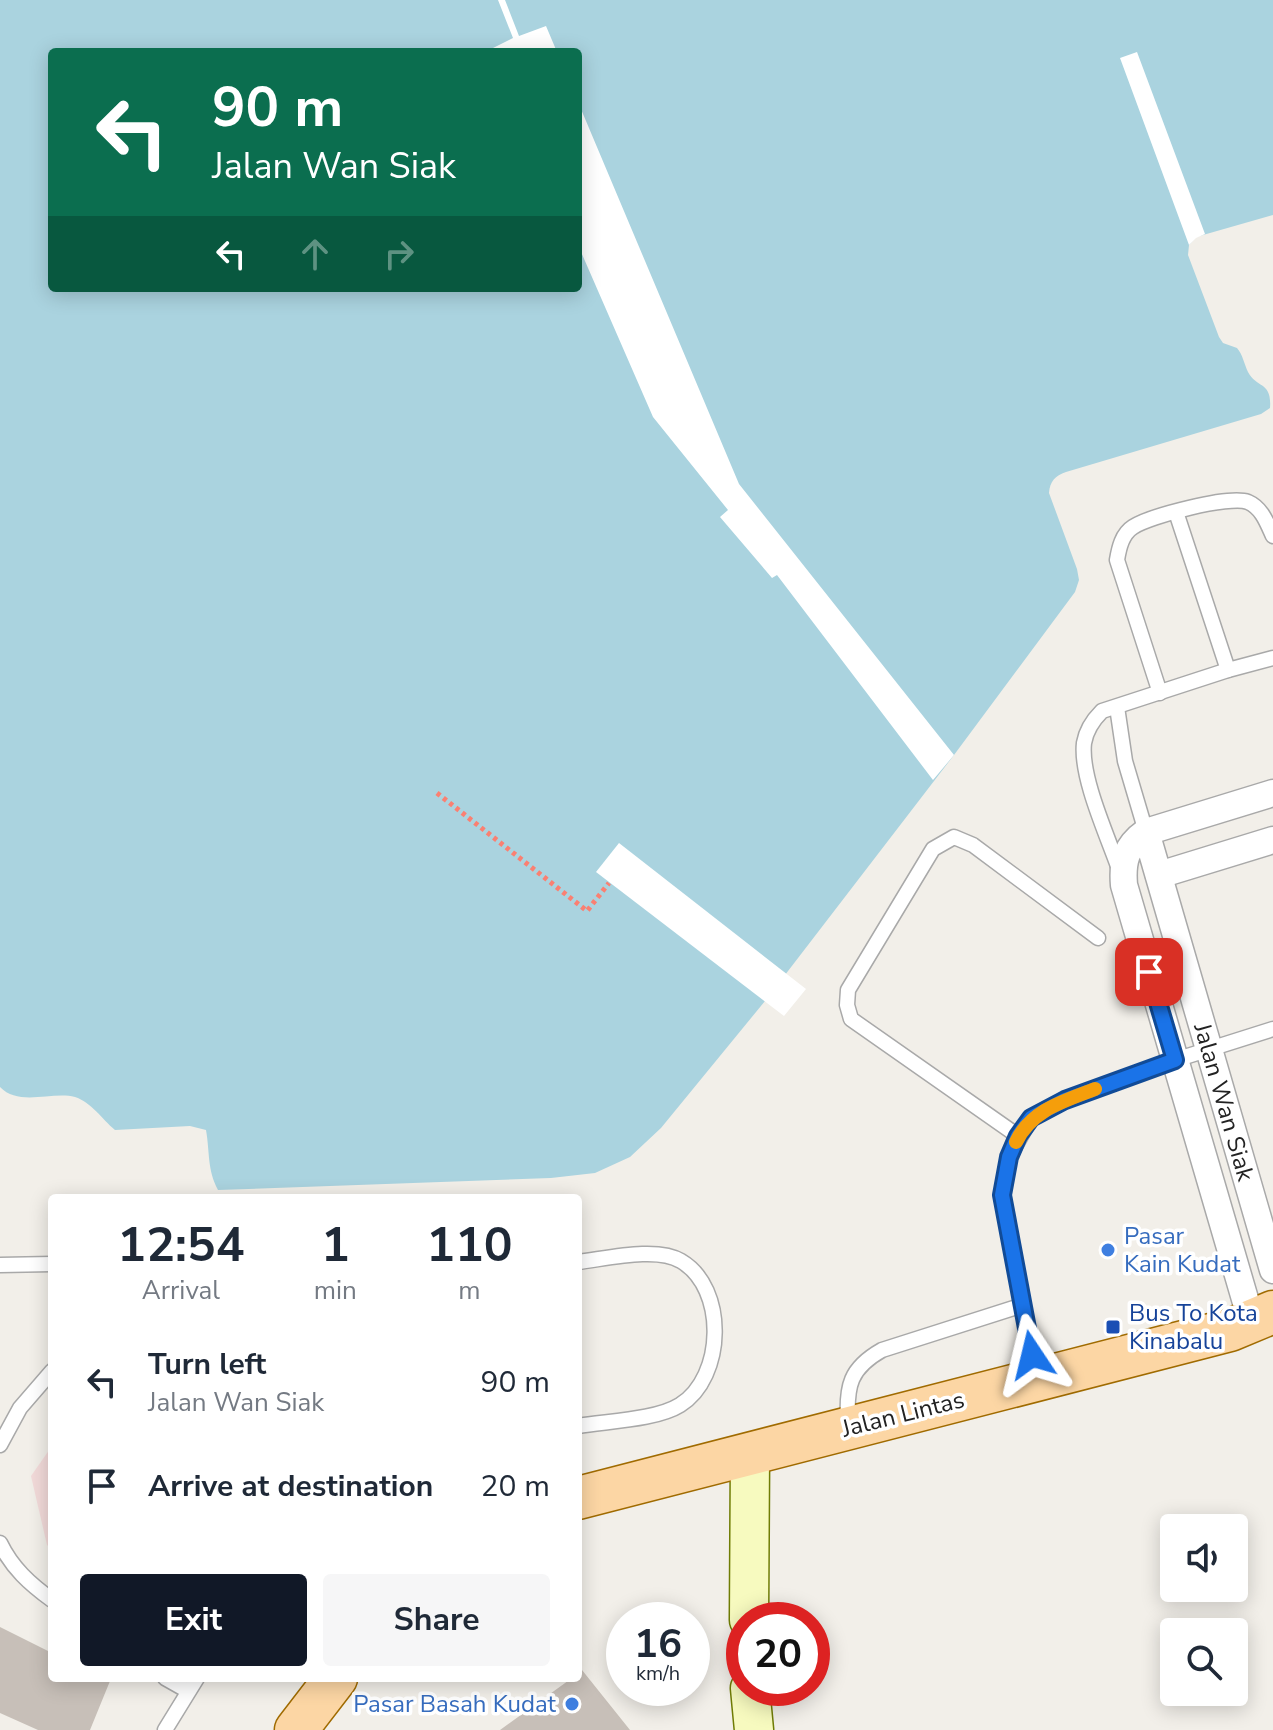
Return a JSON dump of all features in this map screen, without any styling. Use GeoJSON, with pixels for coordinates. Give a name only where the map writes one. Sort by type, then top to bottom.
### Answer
{"type":"FeatureCollection","features":[{"type":"Feature","properties":{"kind":"main road","name":"Jalan Lintas"},"geometry":{"type":"LineString","coordinates":[[582,1497],[1215,1334],[1262,1317]]}},
{"type":"Feature","properties":{"kind":"main road"},"geometry":{"type":"LineString","coordinates":[[749,1602],[750,1453]]}},
{"type":"Feature","properties":{"kind":"main road"},"geometry":{"type":"LineString","coordinates":[[296,1730],[333,1682]]}},
{"type":"Feature","properties":{"kind":"main road"},"geometry":{"type":"LineString","coordinates":[[752,1706],[754,1730]]}},
{"type":"Feature","properties":{"kind":"street"},"geometry":{"type":"LineString","coordinates":[[1146,832],[1273,793]]}},
{"type":"Feature","properties":{"kind":"street","name":"Jalan Wan Siak"},"geometry":{"type":"LineString","coordinates":[[1262,1317],[1175,1060],[1124,885],[1122,867],[1126,852],[1146,832],[1273,1270]]}},
{"type":"Feature","properties":{"kind":"street"},"geometry":{"type":"LineString","coordinates":[[1159,875],[1273,840]]}},
{"type":"Feature","properties":{"kind":"lane"},"geometry":{"type":"LineString","coordinates":[[1160,693],[1117,560],[1121,542],[1133,526],[1232,499],[1245,501],[1261,512],[1273,536]]}},
{"type":"Feature","properties":{"kind":"lane"},"geometry":{"type":"LineString","coordinates":[[1176,512],[1228,670]]}},
{"type":"Feature","properties":{"kind":"lane"},"geometry":{"type":"LineString","coordinates":[[1124,885],[1088,778],[1085,738],[1091,724],[1102,711],[1273,658]]}},
{"type":"Feature","properties":{"kind":"lane"},"geometry":{"type":"LineString","coordinates":[[1117,707],[1125,761],[1146,832]]}},
{"type":"Feature","properties":{"kind":"lane"},"geometry":{"type":"LineString","coordinates":[[1018,1136],[851,1019],[847,1005],[848,990],[933,849],[954,837],[973,845],[1098,938]]}},
{"type":"Feature","properties":{"kind":"lane"},"geometry":{"type":"LineString","coordinates":[[1037,1380],[1002,1195],[1006,1167],[1018,1136],[1031,1118],[1065,1100],[1273,1029]]}},
{"type":"Feature","properties":{"kind":"lane"},"geometry":{"type":"LineString","coordinates":[[582,1262],[643,1254],[667,1255],[680,1260],[701,1283],[711,1305],[715,1347],[709,1372],[696,1394],[677,1407],[646,1416],[582,1425]]}},
{"type":"Feature","properties":{"kind":"lane"},"geometry":{"type":"LineString","coordinates":[[0,1265],[48,1264]]}},
{"type":"Feature","properties":{"kind":"lane"},"geometry":{"type":"LineString","coordinates":[[853,1426],[848,1421],[848,1389],[856,1369],[865,1359],[882,1350],[1023,1305]]}},
{"type":"Feature","properties":{"kind":"lane"},"geometry":{"type":"LineString","coordinates":[[0,1445],[20,1408],[48,1376]]}},
{"type":"Feature","properties":{"kind":"lane"},"geometry":{"type":"LineString","coordinates":[[0,1543],[8,1559],[31,1585],[48,1597]]}},
{"type":"Feature","properties":{"kind":"lane"},"geometry":{"type":"LineString","coordinates":[[172,1682],[188,1691]]}},
{"type":"Feature","properties":{"kind":"lane"},"geometry":{"type":"LineString","coordinates":[[165,1730],[194,1682]]}},
{"type":"Feature","properties":{"kind":"path"},"geometry":{"type":"LineString","coordinates":[[437,793],[587,911],[609,883]]}},
{"type":"Feature","properties":{"kind":"shaded area"},"geometry":{"type":"Polygon","coordinates":[[[48,1452],[48,1546],[47,1545],[31,1476],[48,1452]]]}},
{"type":"Feature","properties":{"kind":"water"},"geometry":{"type":"Polygon","coordinates":[[[0,0],[1273,0],[1273,215],[1196,237],[1189,245],[1188,255],[1219,337],[1223,343],[1237,348],[1248,372],[1269,393],[1270,408],[1261,414],[1066,472],[1054,480],[1049,493],[1077,569],[1079,580],[1075,592],[765,1001],[661,1128],[630,1157],[595,1173],[551,1178],[218,1190],[210,1168],[206,1130],[190,1126],[115,1130],[81,1099],[66,1096],[26,1097],[8,1093],[0,1087],[0,0]]]}},
{"type":"Feature","properties":{"kind":"pier"},"geometry":{"type":"Polygon","coordinates":[[[498,0],[505,0],[519,36],[546,26],[555,48],[493,48],[513,38],[498,0]]]}},
{"type":"Feature","properties":{"kind":"pier"},"geometry":{"type":"Polygon","coordinates":[[[1137,52],[1205,234],[1189,245],[1120,58],[1137,52]]]}},
{"type":"Feature","properties":{"kind":"pier"},"geometry":{"type":"Polygon","coordinates":[[[582,111],[739,484],[954,755],[933,780],[777,575],[772,578],[720,517],[728,510],[653,417],[582,254],[582,111]]]}},
{"type":"Feature","properties":{"kind":"pier"},"geometry":{"type":"Polygon","coordinates":[[[619,843],[806,989],[784,1016],[596,872],[619,843]]]}},
{"type":"Feature","properties":{"kind":"building"},"geometry":{"type":"Polygon","coordinates":[[[0,1627],[48,1651],[48,1682],[110,1682],[90,1730],[38,1730],[0,1713],[0,1627]]]}},
{"type":"Feature","properties":{"kind":"building","name":"Pasar Basah Kudat"},"geometry":{"type":"Polygon","coordinates":[[[582,1670],[606,1700],[606,1706],[611,1706],[630,1730],[500,1730],[566,1682],[582,1682],[582,1670]]]}},
{"type":"Feature","properties":{"kind":"slow traffic"},"geometry":{"type":"LineString","coordinates":[[1016,1142],[1031,1118],[1095,1089]]}},
{"type":"Feature","properties":{"kind":"place","name":"Pasar Kain Kudat"},"geometry":{"type":"Point","coordinates":[1108,1250]}},
{"type":"Feature","properties":{"kind":"place","name":"Bus To Kota Kinabalu"},"geometry":{"type":"Point","coordinates":[1113,1327]}},
{"type":"Feature","properties":{"kind":"place","name":"Pasar Basah Kudat"},"geometry":{"type":"Point","coordinates":[572,1704]}},
{"type":"Feature","properties":{"kind":"route"},"geometry":{"type":"LineString","coordinates":[[1032,1355],[1002,1195],[1009,1157],[1018,1136],[1031,1118],[1065,1100],[1175,1060],[1149,972]]}}]}
